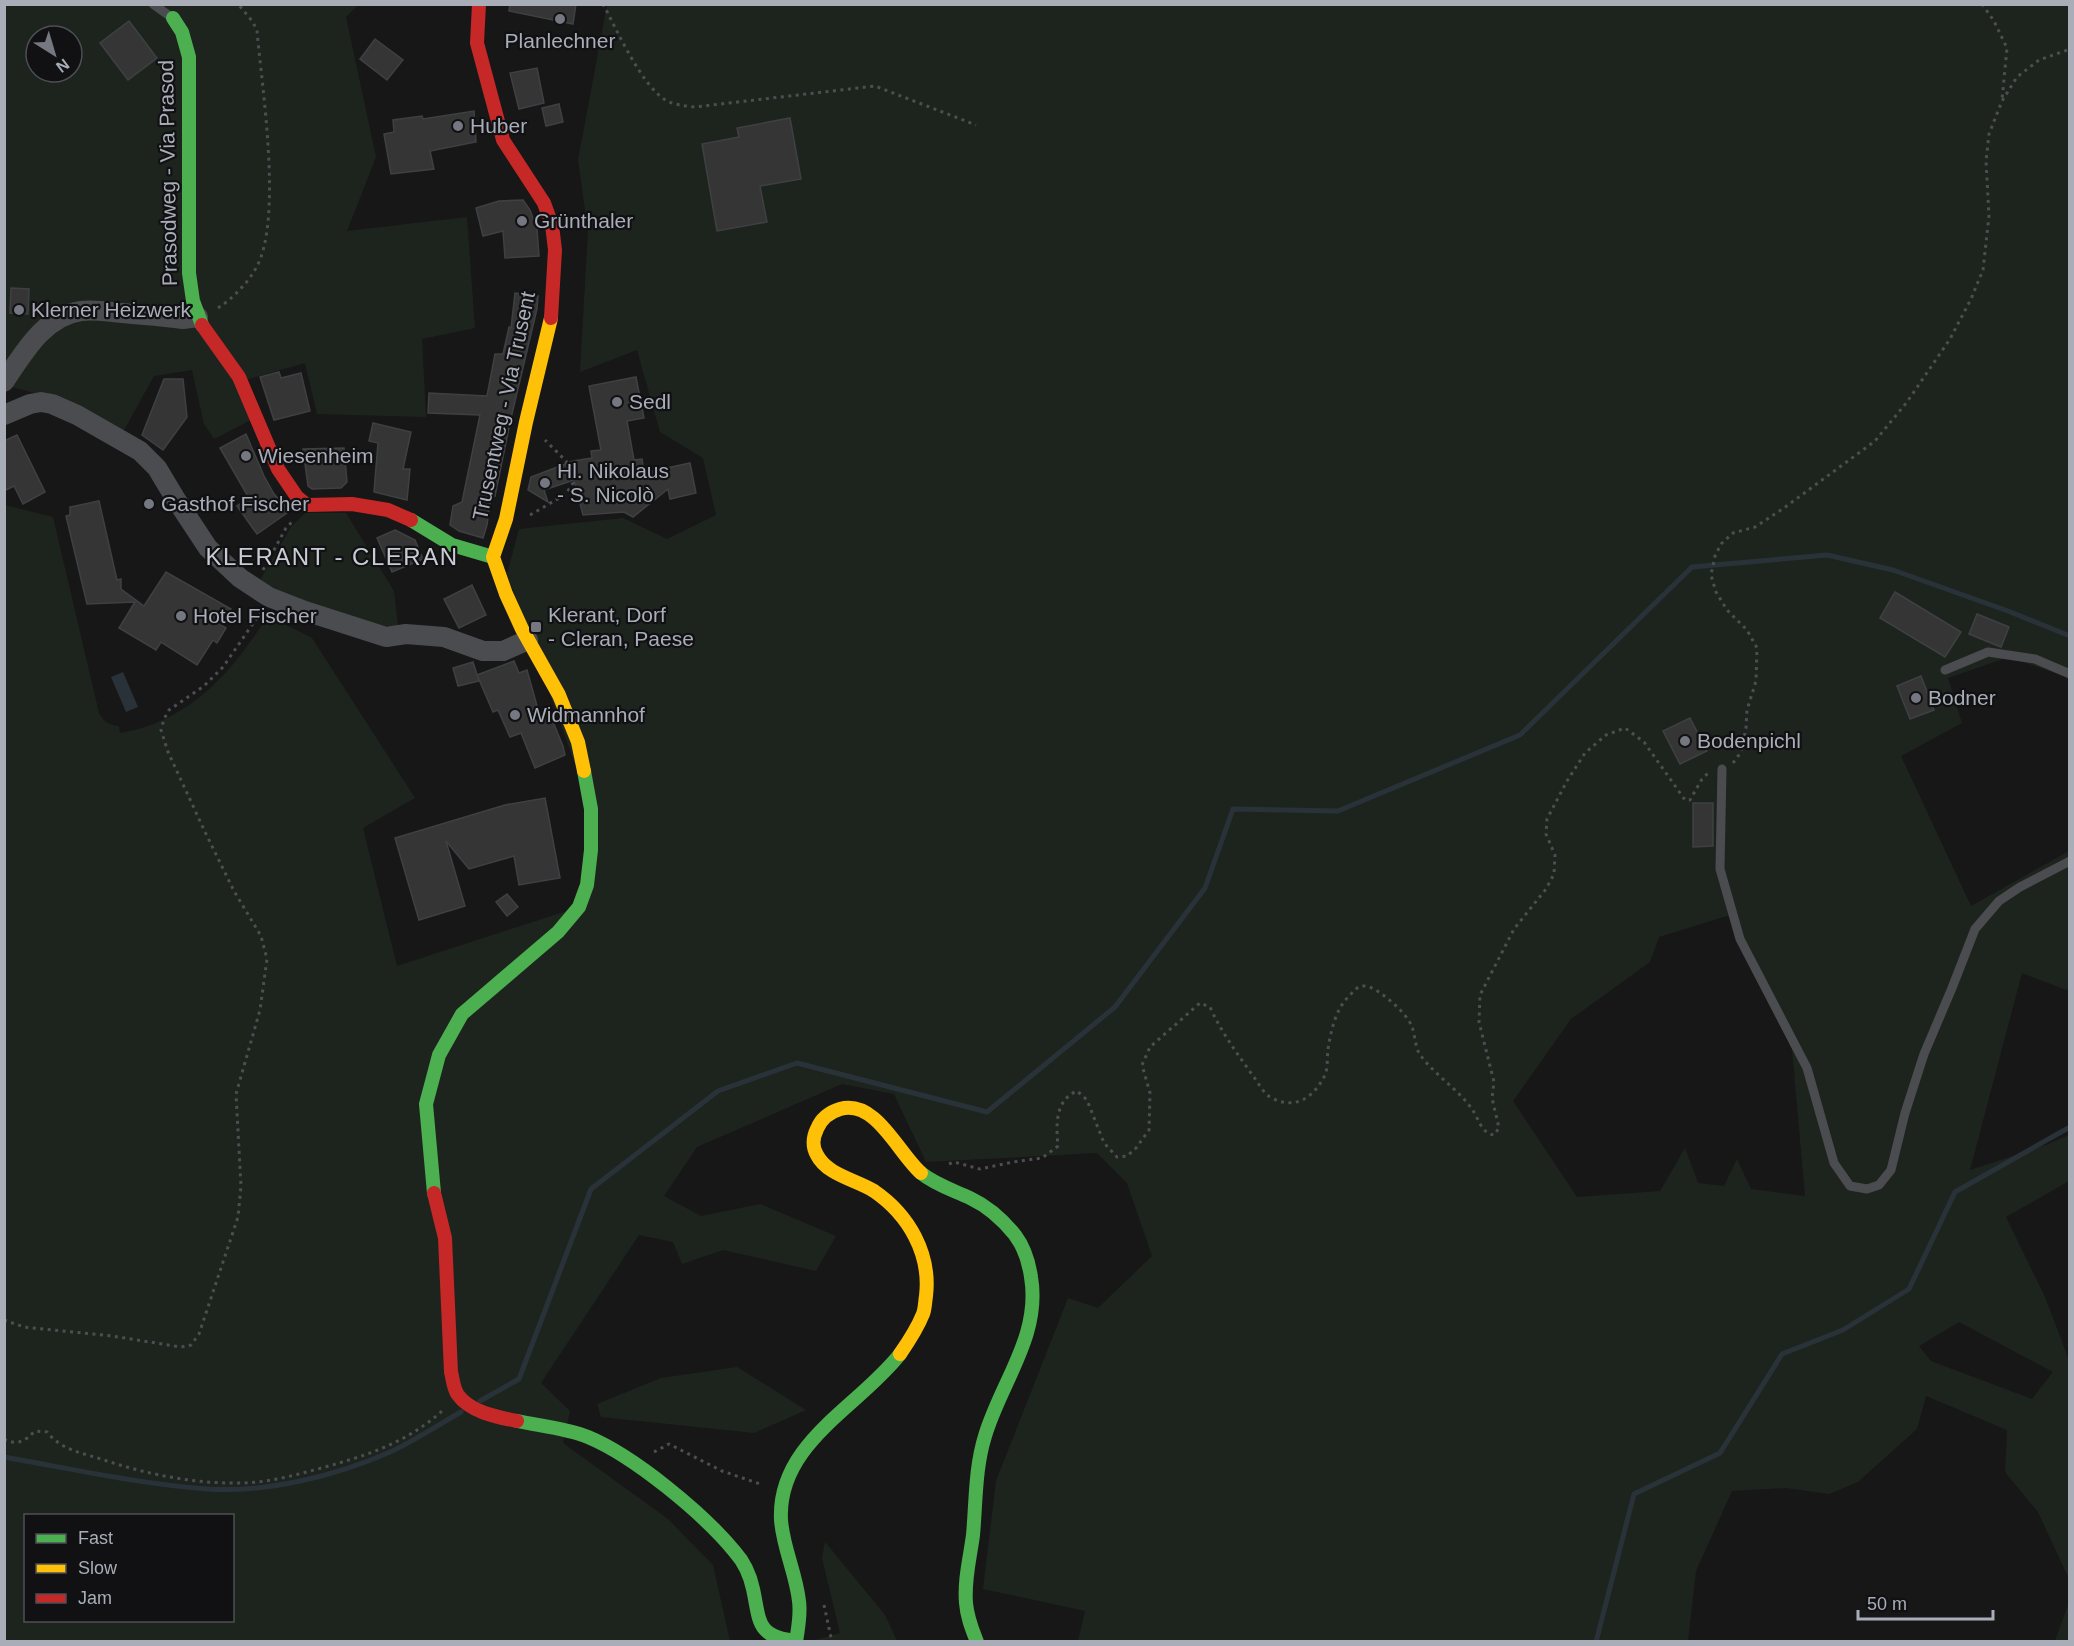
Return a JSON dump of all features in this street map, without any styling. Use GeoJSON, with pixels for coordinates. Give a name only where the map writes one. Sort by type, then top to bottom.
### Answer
{"type":"FeatureCollection","features":[{"type":"Feature","properties":{"kind":"street","name":"Trusentweg - Via Trusent"},"geometry":{"type":"LineString","coordinates":[[478,4],[477,43],[504,140],[544,203],[552,225],[554,242],[554,311],[526,422],[506,519],[493,557]]}},
{"type":"Feature","properties":{"kind":"street","name":"Prasodweg - Via Prasod"},"geometry":{"type":"LineString","coordinates":[[173,18],[182,32],[189,57],[191,298],[204,329],[227,357],[243,385],[282,477],[293,495],[307,505]]}},
{"type":"Feature","properties":{"kind":"street"},"geometry":{"type":"LineString","coordinates":[[4,382],[24,352],[41,333],[60,318],[71,313],[90,310],[183,319],[198,317]]}},
{"type":"Feature","properties":{"kind":"street"},"geometry":{"type":"LineString","coordinates":[[4,415],[30,404],[41,402],[52,404],[70,411],[140,451],[157,468],[208,548],[240,578],[261,592],[305,610],[386,637],[406,634],[444,637],[483,651],[503,651],[528,640]]}},
{"type":"Feature","properties":{"kind":"street"},"geometry":{"type":"LineString","coordinates":[[307,505],[352,504],[388,510],[418,523],[452,545],[493,557],[506,594],[528,640],[559,694],[578,742],[591,809],[591,850],[587,885],[579,907],[558,932],[462,1014],[439,1055],[426,1104],[434,1187],[445,1238],[451,1372],[460,1398],[481,1412],[574,1432],[597,1442],[634,1464],[694,1511],[735,1551],[751,1580],[756,1611],[762,1628],[782,1640],[796,1641],[801,1608],[780,1521],[783,1492],[795,1464],[813,1437],[884,1371],[908,1344],[922,1317],[928,1290],[925,1264],[918,1239],[902,1214],[883,1197],[856,1181],[833,1172],[820,1160],[814,1148],[815,1134],[820,1122],[829,1114],[843,1108],[857,1108],[870,1113],[904,1158],[932,1181],[972,1199],[996,1216],[1015,1235],[1027,1257],[1034,1283],[1034,1315],[1025,1346],[995,1408],[984,1437],[978,1470],[973,1537],[966,1580],[966,1605],[977,1641]]}},
{"type":"Feature","properties":{"kind":"lane","name":"Prasodweg - Via Prasod"},"geometry":{"type":"LineString","coordinates":[[153,4],[173,18]]}},
{"type":"Feature","properties":{"kind":"lane"},"geometry":{"type":"LineString","coordinates":[[1945,670],[1988,652],[2035,659],[2070,674]]}},
{"type":"Feature","properties":{"kind":"lane"},"geometry":{"type":"LineString","coordinates":[[1722,769],[1720,869],[1740,939],[1807,1068],[1834,1163],[1850,1186],[1867,1189],[1879,1185],[1891,1170],[1905,1113],[1924,1054],[1975,929],[2000,902],[2013,892],[2070,861]]}},
{"type":"Feature","properties":{"kind":"path"},"geometry":{"type":"LineString","coordinates":[[198,317],[220,306],[244,286],[256,268],[263,249],[268,218],[265,124],[257,31],[253,22],[238,4]]}},
{"type":"Feature","properties":{"kind":"path"},"geometry":{"type":"LineString","coordinates":[[603,4],[648,83],[667,101],[680,106],[694,107],[875,86],[976,125]]}},
{"type":"Feature","properties":{"kind":"path"},"geometry":{"type":"LineString","coordinates":[[1982,4],[1994,21],[2007,48],[2002,101]]}},
{"type":"Feature","properties":{"kind":"path"},"geometry":{"type":"LineString","coordinates":[[932,1181],[940,1168],[954,1162],[980,1169],[1013,1161],[1042,1158],[1058,1146],[1056,1130],[1060,1106],[1069,1094],[1077,1091],[1087,1100],[1104,1143],[1118,1156],[1126,1156],[1136,1148],[1149,1130],[1150,1093],[1142,1065],[1149,1047],[1200,1003],[1210,1007],[1217,1022],[1268,1096],[1294,1104],[1304,1100],[1316,1089],[1326,1074],[1328,1048],[1336,1016],[1344,1000],[1356,988],[1364,986],[1390,1000],[1412,1024],[1418,1051],[1471,1108],[1481,1128],[1490,1135],[1494,1135],[1499,1128],[1492,1098],[1494,1082],[1479,1022],[1480,995],[1514,929],[1546,889],[1554,874],[1555,855],[1546,834],[1547,819],[1585,753],[1606,735],[1624,728],[1644,742],[1685,800],[1690,800],[1695,794],[1701,779],[1710,772],[1731,766],[1741,752],[1747,710],[1756,681],[1757,648],[1748,630],[1727,610],[1716,592],[1711,575],[1715,556],[1721,544],[1733,533],[1755,527],[1875,441],[1908,402],[1950,339],[1983,270],[1989,216],[1986,161],[1989,134],[2002,101],[2017,77],[2038,60],[2070,49]]}},
{"type":"Feature","properties":{"kind":"path"},"geometry":{"type":"LineString","coordinates":[[506,519],[524,519],[566,494],[573,483],[566,461],[526,422]]}},
{"type":"Feature","properties":{"kind":"path"},"geometry":{"type":"LineString","coordinates":[[4,1320],[24,1327],[112,1336],[181,1347],[191,1346],[200,1334],[238,1217],[241,1186],[236,1094],[260,1010],[267,959],[261,936],[234,891],[206,834],[168,752],[161,730],[170,710],[204,686],[223,667],[261,592],[286,528],[307,505]]}},
{"type":"Feature","properties":{"kind":"path"},"geometry":{"type":"LineString","coordinates":[[4,1438],[13,1443],[21,1443],[35,1431],[47,1432],[59,1444],[73,1451],[127,1468],[164,1476],[232,1483],[276,1480],[380,1450],[426,1424],[460,1398]]}},
{"type":"Feature","properties":{"kind":"path"},"geometry":{"type":"LineString","coordinates":[[634,1464],[669,1444],[722,1471],[783,1492]]}},
{"type":"Feature","properties":{"kind":"shaded area"},"geometry":{"type":"Polygon","coordinates":[[[4,5],[358,5],[346,17],[376,157],[347,231],[467,217],[475,328],[422,339],[426,417],[317,414],[305,363],[235,383],[251,420],[214,439],[204,424],[192,370],[154,376],[122,434],[56,399],[5,385],[4,5]]]}},
{"type":"Feature","properties":{"kind":"shaded area"},"geometry":{"type":"Polygon","coordinates":[[[607,5],[2069,5],[2069,678],[2009,657],[1948,678],[1962,723],[1901,756],[1971,906],[2069,851],[2069,988],[2066,990],[2022,973],[1970,1170],[2069,1135],[2069,1181],[2006,1217],[2045,1297],[2069,1360],[2069,1579],[2038,1512],[2005,1472],[2007,1430],[1926,1396],[1917,1429],[1858,1482],[1829,1494],[1786,1488],[1732,1491],[1696,1571],[1688,1641],[1078,1641],[1085,1611],[983,1589],[996,1481],[1068,1298],[1098,1308],[1152,1256],[1127,1183],[1097,1153],[926,1162],[894,1094],[842,1084],[697,1147],[664,1196],[701,1216],[760,1204],[836,1236],[816,1271],[723,1250],[682,1264],[673,1242],[639,1235],[541,1383],[570,1411],[563,1443],[668,1519],[713,1565],[730,1641],[5,1642],[5,505],[53,517],[99,713],[107,722],[119,726],[120,733],[136,730],[171,716],[204,694],[232,666],[268,616],[312,638],[415,798],[363,828],[397,966],[579,907],[591,809],[507,574],[519,529],[623,518],[667,539],[716,515],[703,458],[660,432],[637,350],[580,372],[588,231],[578,160],[607,5]],[[1730,915],[1659,937],[1650,962],[1571,1019],[1513,1101],[1577,1197],[1660,1191],[1685,1148],[1698,1183],[1724,1186],[1737,1159],[1751,1189],[1805,1196],[1792,1049],[1730,915]],[[1959,1322],[1919,1346],[1931,1361],[2032,1399],[2053,1372],[1959,1322]]]}},
{"type":"Feature","properties":{"kind":"shaded area"},"geometry":{"type":"Polygon","coordinates":[[[305,513],[346,513],[394,591],[398,627],[380,626],[345,617],[259,582],[291,527],[305,513]]]}},
{"type":"Feature","properties":{"kind":"shaded area"},"geometry":{"type":"Polygon","coordinates":[[[123,672],[138,707],[126,712],[111,677],[123,672]]]}},
{"type":"Feature","properties":{"kind":"shaded area"},"geometry":{"type":"Polygon","coordinates":[[[737,1367],[806,1410],[754,1433],[601,1417],[597,1404],[661,1378],[737,1367]]]}},
{"type":"Feature","properties":{"kind":"shaded area"},"geometry":{"type":"Polygon","coordinates":[[[825,1542],[885,1615],[897,1641],[808,1642],[840,1633],[822,1558],[825,1542]]]}},
{"type":"Feature","properties":{"kind":"shaded area"},"geometry":{"type":"Polygon","coordinates":[[[2069,1602],[2069,1641],[2055,1641],[2069,1602]]]}},
{"type":"Feature","properties":{"kind":"building","name":"Planlechner"},"geometry":{"type":"Polygon","coordinates":[[[510,4],[576,4],[573,24],[509,11],[510,4]]]}},
{"type":"Feature","properties":{"kind":"building"},"geometry":{"type":"Polygon","coordinates":[[[129,21],[157,58],[128,80],[100,43],[129,21]]]}},
{"type":"Feature","properties":{"kind":"building"},"geometry":{"type":"Polygon","coordinates":[[[375,39],[403,60],[387,80],[360,59],[375,39]]]}},
{"type":"Feature","properties":{"kind":"building"},"geometry":{"type":"Polygon","coordinates":[[[537,68],[544,103],[519,109],[510,73],[537,68]]]}},
{"type":"Feature","properties":{"kind":"building"},"geometry":{"type":"Polygon","coordinates":[[[559,104],[563,122],[546,126],[542,108],[559,104]]]}},
{"type":"Feature","properties":{"kind":"building"},"geometry":{"type":"Polygon","coordinates":[[[474,111],[476,142],[430,151],[434,169],[391,174],[384,134],[394,132],[393,120],[422,116],[423,119],[474,111]]]}},
{"type":"Feature","properties":{"kind":"building"},"geometry":{"type":"Polygon","coordinates":[[[790,118],[801,179],[760,186],[767,222],[717,231],[702,144],[739,137],[737,128],[790,118]]]}},
{"type":"Feature","properties":{"kind":"building","name":"Grünthaler"},"geometry":{"type":"Polygon","coordinates":[[[523,200],[530,210],[537,229],[539,256],[505,258],[503,231],[483,236],[476,208],[499,201],[523,200]]]}},
{"type":"Feature","properties":{"kind":"building"},"geometry":{"type":"Polygon","coordinates":[[[11,288],[29,289],[28,314],[10,313],[11,288]]]}},
{"type":"Feature","properties":{"kind":"building"},"geometry":{"type":"Polygon","coordinates":[[[515,293],[538,296],[537,309],[495,496],[491,496],[483,538],[459,531],[450,525],[453,506],[462,502],[480,415],[428,413],[429,393],[487,396],[495,354],[503,354],[509,327],[511,328],[515,293]]]}},
{"type":"Feature","properties":{"kind":"building"},"geometry":{"type":"Polygon","coordinates":[[[279,372],[281,378],[301,373],[310,411],[274,420],[260,377],[279,372]]]}},
{"type":"Feature","properties":{"kind":"building"},"geometry":{"type":"Polygon","coordinates":[[[636,377],[644,418],[627,421],[634,460],[642,459],[644,473],[690,463],[696,493],[670,499],[668,489],[633,517],[624,512],[583,515],[574,480],[544,490],[548,502],[528,490],[531,477],[573,461],[592,458],[591,451],[601,450],[589,386],[636,377]]]}},
{"type":"Feature","properties":{"kind":"building"},"geometry":{"type":"Polygon","coordinates":[[[164,379],[183,379],[187,417],[163,450],[142,435],[164,379]]]}},
{"type":"Feature","properties":{"kind":"building"},"geometry":{"type":"Polygon","coordinates":[[[373,423],[411,432],[403,469],[410,469],[407,500],[374,492],[378,443],[369,441],[373,423]]]}},
{"type":"Feature","properties":{"kind":"building"},"geometry":{"type":"Polygon","coordinates":[[[246,434],[274,494],[290,511],[257,534],[237,506],[249,498],[220,448],[246,434]]]}},
{"type":"Feature","properties":{"kind":"building"},"geometry":{"type":"Polygon","coordinates":[[[17,435],[45,492],[23,504],[14,486],[4,491],[4,441],[17,435]]]}},
{"type":"Feature","properties":{"kind":"building"},"geometry":{"type":"Polygon","coordinates":[[[344,448],[347,482],[341,488],[312,489],[308,486],[303,449],[344,448]]]}},
{"type":"Feature","properties":{"kind":"building"},"geometry":{"type":"Polygon","coordinates":[[[99,501],[117,580],[121,579],[121,589],[144,606],[166,572],[231,609],[221,625],[226,628],[217,643],[213,640],[197,665],[161,642],[156,650],[119,628],[135,602],[87,604],[66,516],[70,515],[70,507],[99,501]]]}},
{"type":"Feature","properties":{"kind":"building"},"geometry":{"type":"Polygon","coordinates":[[[395,530],[415,540],[423,559],[392,572],[377,538],[395,530]]]}},
{"type":"Feature","properties":{"kind":"building"},"geometry":{"type":"Polygon","coordinates":[[[472,585],[486,615],[459,628],[444,599],[472,585]]]}},
{"type":"Feature","properties":{"kind":"building"},"geometry":{"type":"Polygon","coordinates":[[[1895,592],[1961,632],[1945,657],[1880,618],[1895,592]]]}},
{"type":"Feature","properties":{"kind":"building"},"geometry":{"type":"Polygon","coordinates":[[[1977,614],[2009,627],[2001,647],[1969,634],[1977,614]]]}},
{"type":"Feature","properties":{"kind":"building","name":"Widmannhof"},"geometry":{"type":"Polygon","coordinates":[[[514,661],[519,673],[527,670],[539,713],[548,710],[565,755],[535,768],[521,733],[510,737],[498,710],[493,712],[477,675],[514,661]]]}},
{"type":"Feature","properties":{"kind":"building"},"geometry":{"type":"Polygon","coordinates":[[[473,662],[479,681],[458,686],[453,668],[473,662]]]}},
{"type":"Feature","properties":{"kind":"building","name":"Bodner"},"geometry":{"type":"Polygon","coordinates":[[[1921,676],[1934,710],[1910,719],[1897,686],[1921,676]]]}},
{"type":"Feature","properties":{"kind":"building","name":"Bodenpichl"},"geometry":{"type":"Polygon","coordinates":[[[1690,718],[1707,751],[1680,764],[1663,731],[1690,718]]]}},
{"type":"Feature","properties":{"kind":"building"},"geometry":{"type":"Polygon","coordinates":[[[545,798],[560,878],[519,885],[514,856],[469,869],[446,841],[465,906],[419,920],[395,838],[505,805],[545,798]]]}},
{"type":"Feature","properties":{"kind":"building"},"geometry":{"type":"Polygon","coordinates":[[[1693,803],[1713,803],[1713,846],[1693,847],[1693,803]]]}},
{"type":"Feature","properties":{"kind":"building"},"geometry":{"type":"Polygon","coordinates":[[[507,894],[518,907],[507,916],[496,902],[507,894]]]}},
{"type":"Feature","properties":{"kind":"waterway"},"geometry":{"type":"LineString","coordinates":[[480,1401],[519,1379],[591,1189],[718,1091],[797,1063],[987,1112],[1115,1007],[1205,888],[1233,809],[1338,811],[1520,735],[1692,567],[1827,555],[1893,570],[2070,636]]}},
{"type":"Feature","properties":{"kind":"waterway"},"geometry":{"type":"LineString","coordinates":[[1596,1642],[1634,1494],[1720,1453],[1782,1354],[1843,1330],[1909,1289],[1955,1192],[2070,1127]]}},
{"type":"Feature","properties":{"kind":"waterway"},"geometry":{"type":"LineString","coordinates":[[4,1457],[156,1484],[230,1490],[253,1488],[300,1481],[369,1461],[408,1443],[461,1412]]}},
{"type":"Feature","properties":{"kind":"traffic: fast"},"geometry":{"type":"LineString","coordinates":[[173,18],[182,32],[189,57],[189,273],[193,301],[202,325]]}},
{"type":"Feature","properties":{"kind":"traffic: fast"},"geometry":{"type":"LineString","coordinates":[[411,520],[452,545],[493,557]]}},
{"type":"Feature","properties":{"kind":"traffic: fast"},"geometry":{"type":"LineString","coordinates":[[434,1193],[426,1104],[439,1055],[462,1014],[558,932],[579,907],[587,885],[591,850],[591,809],[584,771]]}},
{"type":"Feature","properties":{"kind":"traffic: fast"},"geometry":{"type":"LineString","coordinates":[[921,1173],[976,1201],[1000,1219],[1021,1245],[1031,1277],[1033,1299],[1025,1339],[992,1416],[979,1460],[966,1594],[969,1618],[977,1642]]}},
{"type":"Feature","properties":{"kind":"traffic: fast"},"geometry":{"type":"LineString","coordinates":[[796,1642],[800,1606],[782,1530],[783,1493],[792,1469],[806,1448],[900,1354]]}},
{"type":"Feature","properties":{"kind":"traffic: fast"},"geometry":{"type":"LineString","coordinates":[[517,1421],[562,1429],[588,1437],[626,1458],[667,1487],[722,1537],[741,1560],[750,1579],[759,1618],[767,1631],[773,1636],[796,1641]]}},
{"type":"Feature","properties":{"kind":"traffic: slow"},"geometry":{"type":"LineString","coordinates":[[551,318],[506,519],[493,557],[522,629],[559,695],[578,742],[584,771]]}},
{"type":"Feature","properties":{"kind":"traffic: slow"},"geometry":{"type":"LineString","coordinates":[[900,1354],[924,1310],[927,1280],[921,1251],[907,1224],[886,1201],[874,1191],[835,1172],[822,1162],[814,1149],[819,1125],[823,1119],[836,1110],[853,1108],[865,1112],[885,1130],[921,1173]]}},
{"type":"Feature","properties":{"kind":"traffic: jam"},"geometry":{"type":"LineString","coordinates":[[479,4],[477,43],[503,140],[544,203],[552,225],[555,250],[551,318]]}},
{"type":"Feature","properties":{"kind":"traffic: jam"},"geometry":{"type":"LineString","coordinates":[[202,325],[239,377],[278,469],[297,497],[307,505],[352,504],[388,510],[411,520]]}},
{"type":"Feature","properties":{"kind":"traffic: jam"},"geometry":{"type":"LineString","coordinates":[[434,1193],[445,1238],[451,1372],[455,1389],[469,1406],[517,1421]]}},
{"type":"Feature","properties":{"kind":"place","name":"Planlechner"},"geometry":{"type":"Point","coordinates":[560,19]}},
{"type":"Feature","properties":{"kind":"place","name":"Huber"},"geometry":{"type":"Point","coordinates":[458,126]}},
{"type":"Feature","properties":{"kind":"place","name":"Grünthaler"},"geometry":{"type":"Point","coordinates":[522,221]}},
{"type":"Feature","properties":{"kind":"place","name":"Klerner Heizwerk"},"geometry":{"type":"Point","coordinates":[19,310]}},
{"type":"Feature","properties":{"kind":"place","name":"Sedl"},"geometry":{"type":"Point","coordinates":[617,402]}},
{"type":"Feature","properties":{"kind":"place","name":"Wiesenheim"},"geometry":{"type":"Point","coordinates":[246,456]}},
{"type":"Feature","properties":{"kind":"place","name":"Hl. Nikolaus - S. Nicolò"},"geometry":{"type":"Point","coordinates":[545,483]}},
{"type":"Feature","properties":{"kind":"place","name":"Gasthof Fischer"},"geometry":{"type":"Point","coordinates":[149,504]}},
{"type":"Feature","properties":{"kind":"place","name":"Hotel Fischer"},"geometry":{"type":"Point","coordinates":[181,616]}},
{"type":"Feature","properties":{"kind":"place","name":"Klerant, Dorf - Cleran, Paese"},"geometry":{"type":"Point","coordinates":[536,627]}},
{"type":"Feature","properties":{"kind":"place","name":"Bodner"},"geometry":{"type":"Point","coordinates":[1916,698]}},
{"type":"Feature","properties":{"kind":"place","name":"Widmannhof"},"geometry":{"type":"Point","coordinates":[515,715]}},
{"type":"Feature","properties":{"kind":"place","name":"Bodenpichl"},"geometry":{"type":"Point","coordinates":[1685,741]}},
{"type":"Feature","properties":{"kind":"district","name":"KLERANT - CLERAN"},"geometry":{"type":"Point","coordinates":[332,557]}}]}
